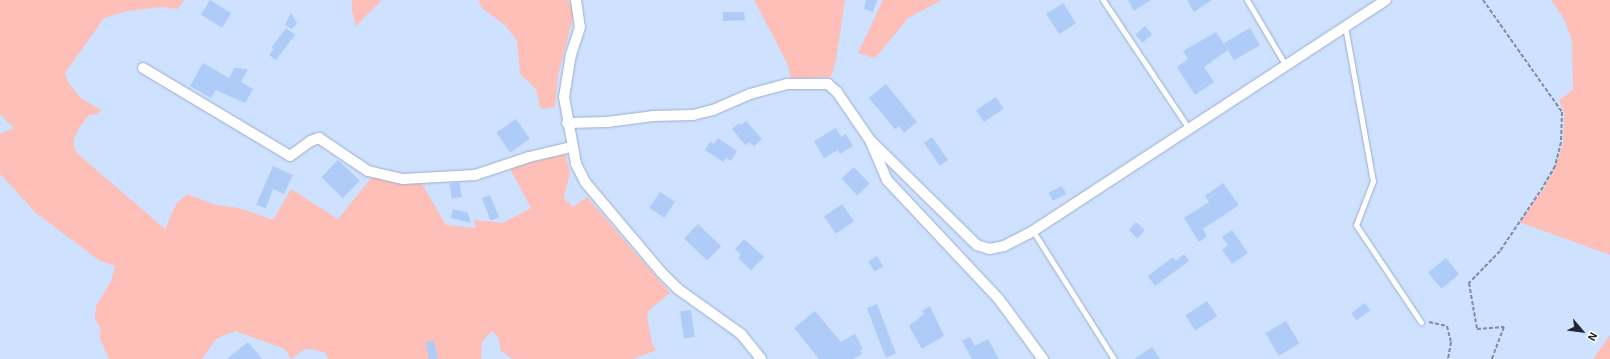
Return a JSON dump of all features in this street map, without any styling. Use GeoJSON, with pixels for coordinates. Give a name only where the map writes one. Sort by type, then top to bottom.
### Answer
{"type":"FeatureCollection","features":[{"type":"Feature","properties":{"kind":"street"},"geometry":{"type":"LineString","coordinates":[[576,0],[580,27],[571,54],[564,97],[571,147],[585,182],[678,289],[740,334],[761,359]]}},
{"type":"Feature","properties":{"kind":"street"},"geometry":{"type":"LineString","coordinates":[[568,123],[607,122],[653,116],[693,115],[713,110],[750,94],[787,84],[828,84],[837,92],[870,140],[977,244],[984,248],[999,247],[1033,231],[1286,66],[1344,26],[1386,0]]}},
{"type":"Feature","properties":{"kind":"street"},"geometry":{"type":"LineString","coordinates":[[143,68],[290,156],[311,141],[319,138],[368,171],[403,179],[475,175],[529,157],[571,147]]}},
{"type":"Feature","properties":{"kind":"street"},"geometry":{"type":"LineString","coordinates":[[870,140],[887,180],[998,298],[1043,359]]}},
{"type":"Feature","properties":{"kind":"lane"},"geometry":{"type":"LineString","coordinates":[[1103,0],[1189,128]]}},
{"type":"Feature","properties":{"kind":"lane"},"geometry":{"type":"LineString","coordinates":[[1247,0],[1286,66]]}},
{"type":"Feature","properties":{"kind":"lane"},"geometry":{"type":"LineString","coordinates":[[1344,26],[1373,181],[1356,225],[1421,322]]}},
{"type":"Feature","properties":{"kind":"lane"},"geometry":{"type":"LineString","coordinates":[[1033,231],[1114,359]]}},
{"type":"Feature","properties":{"kind":"path"},"geometry":{"type":"LineString","coordinates":[[1483,0],[1562,112],[1561,142],[1554,166],[1543,187],[1518,221],[1500,251],[1469,283],[1477,329],[1504,327],[1492,359]]}},
{"type":"Feature","properties":{"kind":"path"},"geometry":{"type":"LineString","coordinates":[[1421,322],[1434,322],[1447,326],[1451,342],[1448,359]]}},
{"type":"Feature","properties":{"kind":"shaded area"},"geometry":{"type":"Polygon","coordinates":[[[0,0],[184,0],[178,9],[162,7],[127,11],[104,18],[65,73],[69,84],[81,98],[101,110],[98,114],[89,115],[79,128],[74,139],[74,147],[78,154],[165,229],[176,204],[187,194],[216,205],[239,208],[273,220],[291,189],[338,219],[372,177],[422,184],[446,225],[476,228],[474,220],[502,223],[531,208],[509,167],[565,154],[570,172],[564,198],[573,207],[587,197],[670,293],[649,310],[647,317],[652,344],[656,350],[633,359],[513,359],[501,351],[498,337],[492,331],[482,342],[481,359],[328,359],[326,353],[311,349],[303,350],[291,359],[285,349],[235,331],[216,339],[202,359],[109,359],[100,339],[100,327],[95,320],[96,306],[111,281],[115,266],[100,261],[36,213],[0,174],[0,134],[14,128],[0,114],[0,0]]]}},
{"type":"Feature","properties":{"kind":"shaded area"},"geometry":{"type":"Polygon","coordinates":[[[352,0],[382,0],[356,26],[352,11],[352,0]]]}},
{"type":"Feature","properties":{"kind":"shaded area"},"geometry":{"type":"Polygon","coordinates":[[[478,0],[568,0],[574,13],[558,76],[555,107],[543,109],[540,107],[536,89],[520,74],[517,41],[506,26],[482,8],[478,0]]]}},
{"type":"Feature","properties":{"kind":"shaded area"},"geometry":{"type":"Polygon","coordinates":[[[754,0],[845,0],[836,60],[831,77],[791,78],[787,63],[754,0]]]}},
{"type":"Feature","properties":{"kind":"shaded area"},"geometry":{"type":"Polygon","coordinates":[[[883,0],[942,0],[908,18],[875,58],[858,53],[883,0]]]}},
{"type":"Feature","properties":{"kind":"shaded area"},"geometry":{"type":"Polygon","coordinates":[[[1551,0],[1610,0],[1610,255],[1519,222],[1544,188],[1555,167],[1563,143],[1564,112],[1559,100],[1573,90],[1572,41],[1565,21],[1551,0]]]}},
{"type":"Feature","properties":{"kind":"shaded area"},"geometry":{"type":"Polygon","coordinates":[[[1610,335],[1610,359],[1593,359],[1610,335]]]}},
{"type":"Feature","properties":{"kind":"building"},"geometry":{"type":"Polygon","coordinates":[[[210,0],[231,13],[222,28],[201,14],[210,0]]]}},
{"type":"Feature","properties":{"kind":"building"},"geometry":{"type":"Polygon","coordinates":[[[866,0],[877,0],[873,12],[864,9],[866,0]]]}},
{"type":"Feature","properties":{"kind":"building"},"geometry":{"type":"Polygon","coordinates":[[[1128,0],[1151,0],[1134,11],[1128,0]]]}},
{"type":"Feature","properties":{"kind":"building"},"geometry":{"type":"Polygon","coordinates":[[[1187,0],[1212,0],[1194,12],[1187,0]]]}},
{"type":"Feature","properties":{"kind":"building"},"geometry":{"type":"Polygon","coordinates":[[[1063,3],[1076,23],[1059,34],[1046,14],[1063,3]]]}},
{"type":"Feature","properties":{"kind":"building"},"geometry":{"type":"Polygon","coordinates":[[[723,12],[744,12],[745,20],[723,21],[723,12]]]}},
{"type":"Feature","properties":{"kind":"building"},"geometry":{"type":"Polygon","coordinates":[[[291,13],[297,23],[292,29],[285,25],[291,13]]]}},
{"type":"Feature","properties":{"kind":"building"},"geometry":{"type":"Polygon","coordinates":[[[1145,26],[1152,34],[1142,43],[1135,35],[1145,26]]]}},
{"type":"Feature","properties":{"kind":"building"},"geometry":{"type":"Polygon","coordinates":[[[286,28],[295,35],[276,60],[269,55],[274,49],[271,48],[286,28]]]}},
{"type":"Feature","properties":{"kind":"building"},"geometry":{"type":"Polygon","coordinates":[[[1250,28],[1260,45],[1234,60],[1224,43],[1250,28]]]}},
{"type":"Feature","properties":{"kind":"building"},"geometry":{"type":"Polygon","coordinates":[[[1216,32],[1228,50],[1204,67],[1214,82],[1195,95],[1177,67],[1188,59],[1183,51],[1216,32]]]}},
{"type":"Feature","properties":{"kind":"building"},"geometry":{"type":"Polygon","coordinates":[[[203,63],[229,78],[234,68],[248,69],[241,82],[253,89],[245,103],[216,90],[211,98],[190,86],[203,63]]]}},
{"type":"Feature","properties":{"kind":"building"},"geometry":{"type":"Polygon","coordinates":[[[886,84],[917,122],[904,133],[899,126],[895,129],[869,98],[886,84]]]}},
{"type":"Feature","properties":{"kind":"building"},"geometry":{"type":"Polygon","coordinates":[[[996,97],[1004,109],[984,122],[976,110],[996,97]]]}},
{"type":"Feature","properties":{"kind":"building"},"geometry":{"type":"Polygon","coordinates":[[[516,119],[530,139],[510,152],[496,133],[516,119]]]}},
{"type":"Feature","properties":{"kind":"building"},"geometry":{"type":"Polygon","coordinates":[[[746,121],[762,139],[754,146],[749,142],[745,145],[732,129],[739,123],[741,125],[746,121]]]}},
{"type":"Feature","properties":{"kind":"building"},"geometry":{"type":"Polygon","coordinates":[[[836,128],[841,137],[846,134],[853,146],[840,154],[838,150],[824,158],[814,141],[836,128]]]}},
{"type":"Feature","properties":{"kind":"building"},"geometry":{"type":"Polygon","coordinates":[[[932,137],[948,160],[940,166],[924,143],[932,137]]]}},
{"type":"Feature","properties":{"kind":"building"},"geometry":{"type":"Polygon","coordinates":[[[718,138],[737,151],[731,161],[726,158],[723,162],[705,150],[710,142],[714,144],[718,138]]]}},
{"type":"Feature","properties":{"kind":"building"},"geometry":{"type":"Polygon","coordinates":[[[338,160],[360,181],[343,198],[321,177],[338,160]]]}},
{"type":"Feature","properties":{"kind":"building"},"geometry":{"type":"Polygon","coordinates":[[[273,166],[293,175],[284,194],[273,189],[266,208],[256,205],[273,166]]]}},
{"type":"Feature","properties":{"kind":"building"},"geometry":{"type":"Polygon","coordinates":[[[854,167],[870,184],[857,195],[842,179],[854,167]]]}},
{"type":"Feature","properties":{"kind":"building"},"geometry":{"type":"Polygon","coordinates":[[[459,182],[462,197],[452,199],[449,184],[459,182]]]}},
{"type":"Feature","properties":{"kind":"building"},"geometry":{"type":"Polygon","coordinates":[[[1223,183],[1239,205],[1203,229],[1207,236],[1199,242],[1184,218],[1209,202],[1205,196],[1223,183]]]}},
{"type":"Feature","properties":{"kind":"building"},"geometry":{"type":"Polygon","coordinates":[[[1062,186],[1066,194],[1053,201],[1049,193],[1062,186]]]}},
{"type":"Feature","properties":{"kind":"building"},"geometry":{"type":"Polygon","coordinates":[[[660,192],[675,202],[664,218],[649,208],[660,192]]]}},
{"type":"Feature","properties":{"kind":"building"},"geometry":{"type":"Polygon","coordinates":[[[490,195],[499,217],[491,221],[482,198],[490,195]]]}},
{"type":"Feature","properties":{"kind":"building"},"geometry":{"type":"Polygon","coordinates":[[[842,204],[854,221],[836,234],[824,217],[842,204]]]}},
{"type":"Feature","properties":{"kind":"building"},"geometry":{"type":"Polygon","coordinates":[[[453,209],[468,213],[471,223],[451,218],[453,209]]]}},
{"type":"Feature","properties":{"kind":"building"},"geometry":{"type":"Polygon","coordinates":[[[1136,222],[1145,230],[1138,238],[1129,230],[1136,222]]]}},
{"type":"Feature","properties":{"kind":"building"},"geometry":{"type":"Polygon","coordinates":[[[698,224],[721,246],[707,261],[684,238],[698,224]]]}},
{"type":"Feature","properties":{"kind":"building"},"geometry":{"type":"Polygon","coordinates":[[[1232,230],[1248,253],[1232,264],[1222,250],[1228,245],[1222,237],[1232,230]]]}},
{"type":"Feature","properties":{"kind":"building"},"geometry":{"type":"Polygon","coordinates":[[[744,239],[764,257],[751,270],[738,258],[741,255],[735,249],[744,239]]]}},
{"type":"Feature","properties":{"kind":"building"},"geometry":{"type":"Polygon","coordinates":[[[1184,254],[1189,261],[1155,286],[1148,276],[1173,257],[1176,261],[1184,254]]]}},
{"type":"Feature","properties":{"kind":"building"},"geometry":{"type":"Polygon","coordinates":[[[877,256],[883,266],[875,271],[868,261],[877,256]]]}},
{"type":"Feature","properties":{"kind":"building"},"geometry":{"type":"Polygon","coordinates":[[[1446,258],[1459,274],[1441,289],[1428,272],[1446,258]]]}},
{"type":"Feature","properties":{"kind":"building"},"geometry":{"type":"Polygon","coordinates":[[[1207,301],[1217,316],[1196,330],[1185,316],[1207,301]]]}},
{"type":"Feature","properties":{"kind":"building"},"geometry":{"type":"Polygon","coordinates":[[[1365,303],[1370,310],[1357,320],[1351,313],[1365,303]]]}},
{"type":"Feature","properties":{"kind":"building"},"geometry":{"type":"Polygon","coordinates":[[[877,304],[896,353],[886,357],[867,308],[877,304]]]}},
{"type":"Feature","properties":{"kind":"building"},"geometry":{"type":"Polygon","coordinates":[[[930,306],[944,336],[922,349],[909,326],[924,314],[922,311],[930,306]]]}},
{"type":"Feature","properties":{"kind":"building"},"geometry":{"type":"Polygon","coordinates":[[[691,310],[695,337],[684,338],[680,312],[691,310]]]}},
{"type":"Feature","properties":{"kind":"building"},"geometry":{"type":"Polygon","coordinates":[[[815,311],[841,342],[855,334],[863,349],[860,350],[862,354],[853,359],[819,359],[794,328],[815,311]]]}},
{"type":"Feature","properties":{"kind":"building"},"geometry":{"type":"Polygon","coordinates":[[[1286,321],[1299,343],[1279,356],[1265,333],[1286,321]]]}},
{"type":"Feature","properties":{"kind":"building"},"geometry":{"type":"Polygon","coordinates":[[[970,337],[975,346],[988,339],[999,359],[972,359],[962,341],[970,337]]]}},
{"type":"Feature","properties":{"kind":"building"},"geometry":{"type":"Polygon","coordinates":[[[434,341],[438,359],[429,359],[426,342],[434,341]]]}},
{"type":"Feature","properties":{"kind":"building"},"geometry":{"type":"Polygon","coordinates":[[[248,342],[262,359],[227,359],[248,342]]]}},
{"type":"Feature","properties":{"kind":"building"},"geometry":{"type":"Polygon","coordinates":[[[1152,347],[1160,359],[1134,359],[1152,347]]]}}]}
